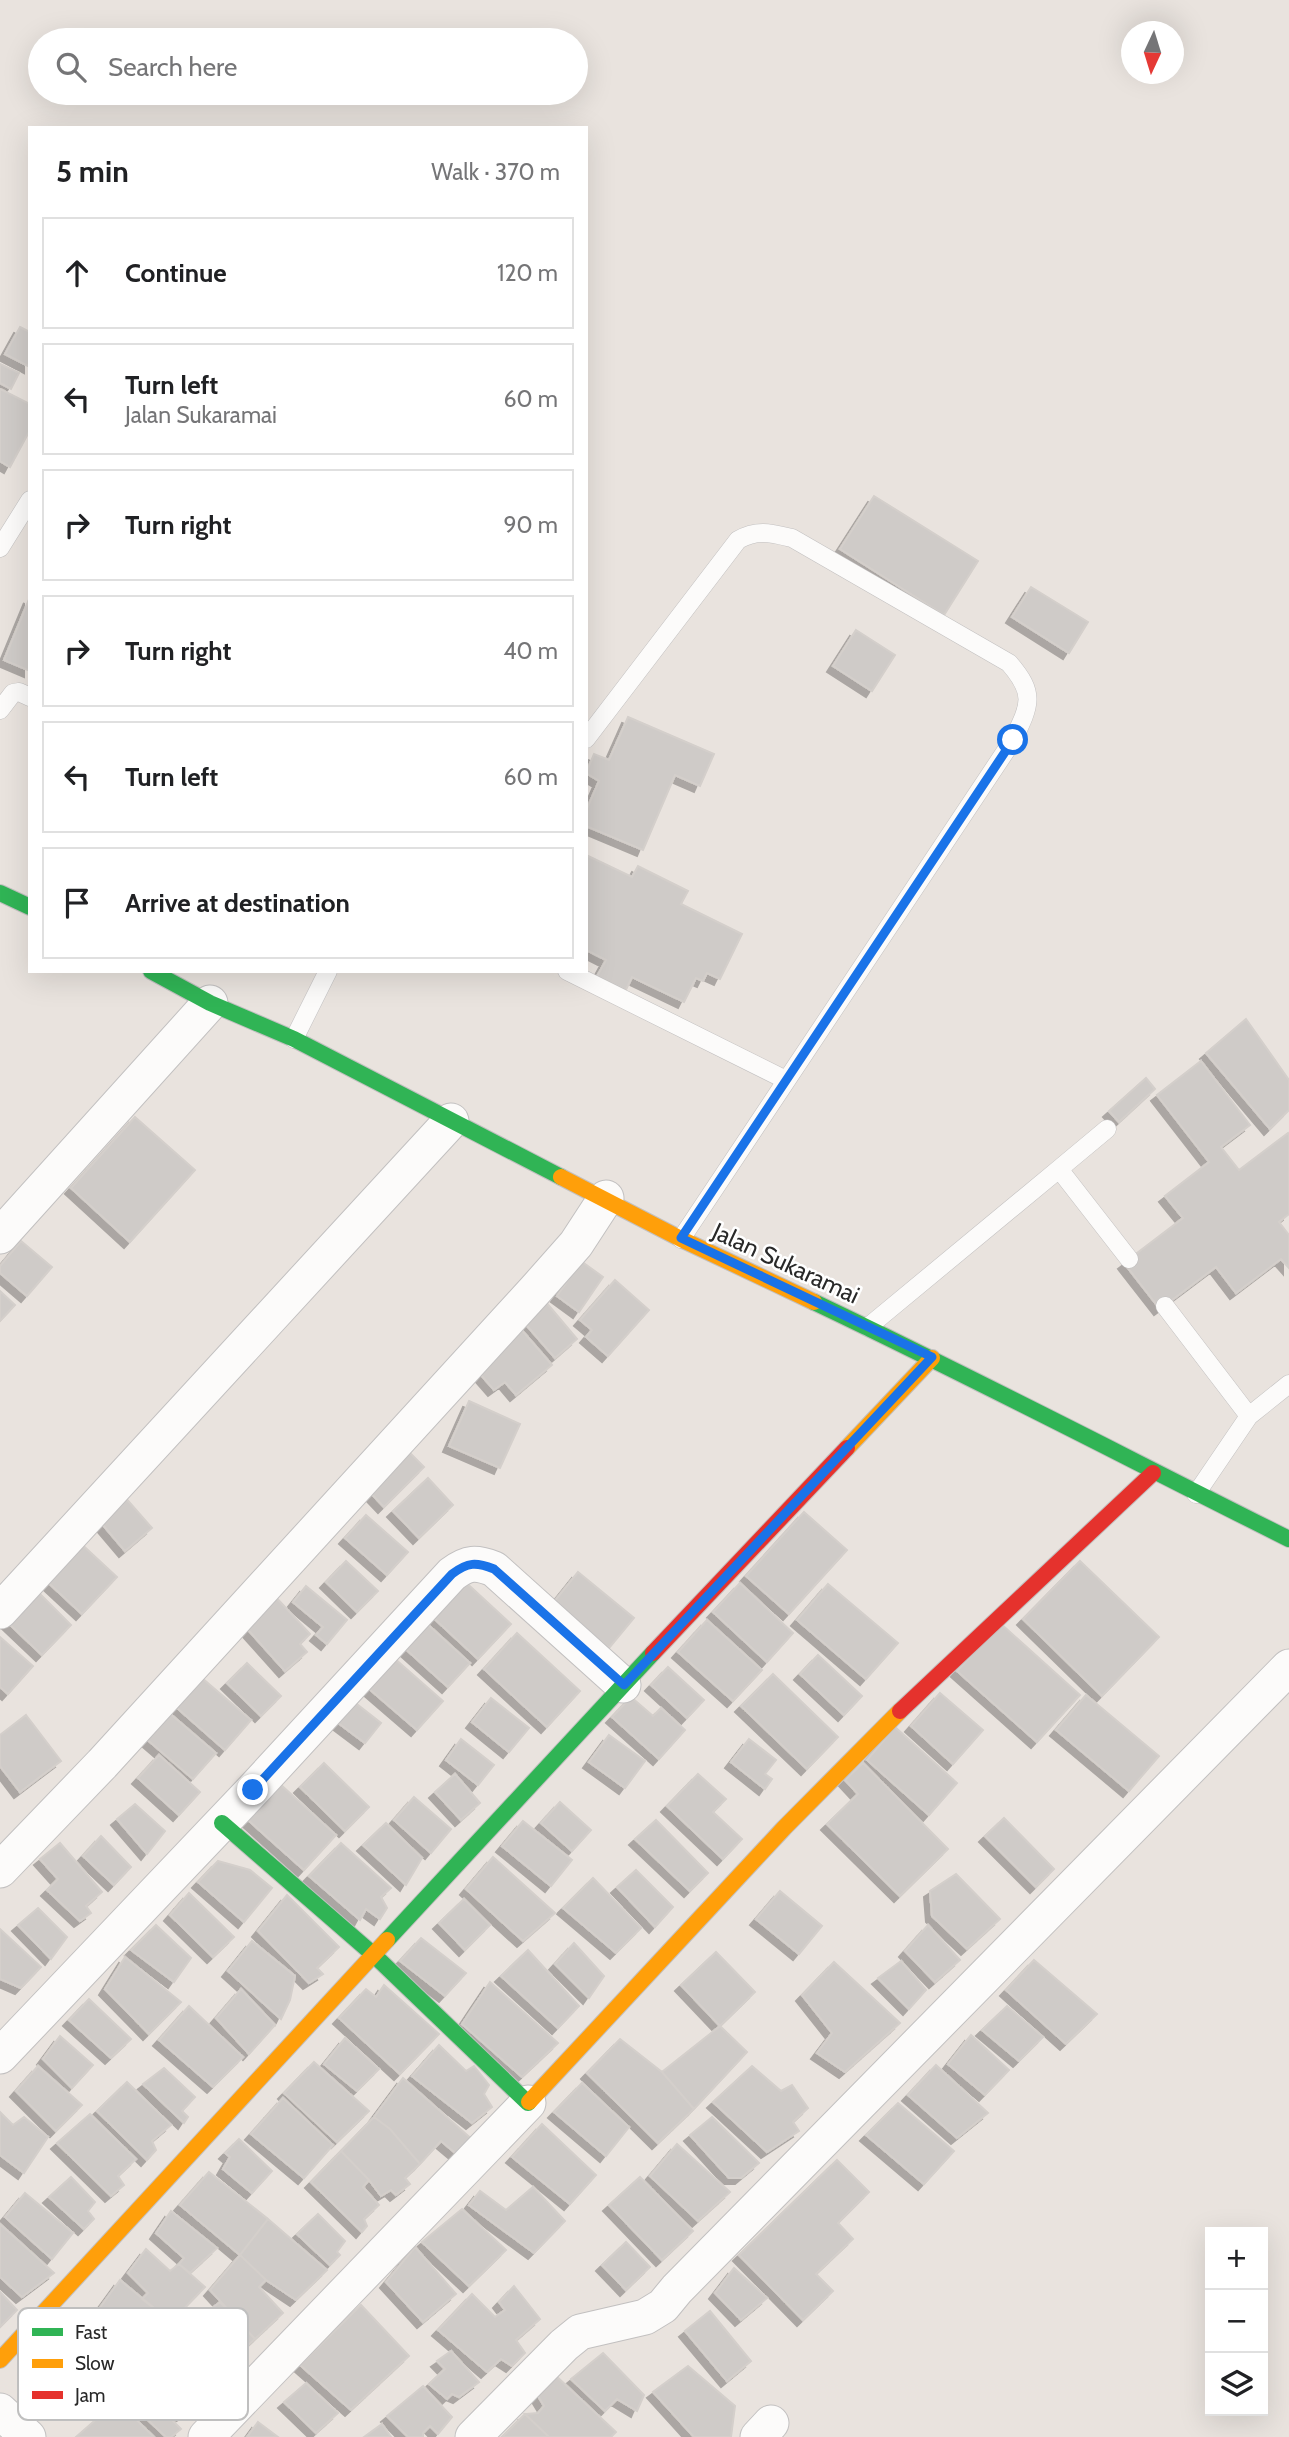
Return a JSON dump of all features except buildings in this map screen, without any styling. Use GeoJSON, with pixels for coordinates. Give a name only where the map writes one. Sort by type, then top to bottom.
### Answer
{"type":"FeatureCollection","features":[{"type":"Feature","properties":{"kind":"street"},"geometry":{"type":"LineString","coordinates":[[0,892],[28,906]]}},
{"type":"Feature","properties":{"kind":"street","name":"Jalan Sukaramai"},"geometry":{"type":"LineString","coordinates":[[155,973],[210,1003],[294,1039],[681,1238],[932,1357],[988,1389],[1289,1539]]}},
{"type":"Feature","properties":{"kind":"street"},"geometry":{"type":"LineString","coordinates":[[0,1236],[210,1003]]}},
{"type":"Feature","properties":{"kind":"street"},"geometry":{"type":"LineString","coordinates":[[0,1611],[451,1121]]}},
{"type":"Feature","properties":{"kind":"street"},"geometry":{"type":"LineString","coordinates":[[0,1870],[92,1774],[538,1287],[576,1244],[606,1198]]}},
{"type":"Feature","properties":{"kind":"street"},"geometry":{"type":"LineString","coordinates":[[48,2308],[624,1685],[932,1357]]}},
{"type":"Feature","properties":{"kind":"street"},"geometry":{"type":"LineString","coordinates":[[248,2393],[528,2103],[853,1758],[1045,1572],[1153,1473]]}},
{"type":"Feature","properties":{"kind":"street"},"geometry":{"type":"LineString","coordinates":[[0,2056],[222,1823],[452,1574],[465,1564],[478,1562],[494,1569],[624,1685]]}},
{"type":"Feature","properties":{"kind":"street"},"geometry":{"type":"LineString","coordinates":[[473,2437],[580,2332],[645,2317],[663,2306],[1289,1667]]}},
{"type":"Feature","properties":{"kind":"street"},"geometry":{"type":"LineString","coordinates":[[222,1823],[375,1956],[528,2103]]}},
{"type":"Feature","properties":{"kind":"street"},"geometry":{"type":"LineString","coordinates":[[0,2360],[18,2341]]}},
{"type":"Feature","properties":{"kind":"street"},"geometry":{"type":"LineString","coordinates":[[0,2411],[29,2437]]}},
{"type":"Feature","properties":{"kind":"street"},"geometry":{"type":"LineString","coordinates":[[206,2437],[222,2420]]}},
{"type":"Feature","properties":{"kind":"lane"},"geometry":{"type":"LineString","coordinates":[[0,548],[28,502]]}},
{"type":"Feature","properties":{"kind":"lane"},"geometry":{"type":"LineString","coordinates":[[588,736],[738,540],[751,532],[792,538],[1009,663],[1024,680],[1029,695],[1025,715],[1013,740],[681,1238]]}},
{"type":"Feature","properties":{"kind":"lane"},"geometry":{"type":"LineString","coordinates":[[0,710],[13,693],[19,692],[28,696]]}},
{"type":"Feature","properties":{"kind":"lane"},"geometry":{"type":"LineString","coordinates":[[294,1039],[327,973]]}},
{"type":"Feature","properties":{"kind":"lane"},"geometry":{"type":"LineString","coordinates":[[571,973],[786,1080]]}},
{"type":"Feature","properties":{"kind":"lane"},"geometry":{"type":"LineString","coordinates":[[868,1327],[1107,1129]]}},
{"type":"Feature","properties":{"kind":"lane"},"geometry":{"type":"LineString","coordinates":[[1059,1170],[1129,1259]]}},
{"type":"Feature","properties":{"kind":"lane"},"geometry":{"type":"LineString","coordinates":[[1165,1306],[1249,1416]]}},
{"type":"Feature","properties":{"kind":"lane"},"geometry":{"type":"LineString","coordinates":[[1196,1493],[1249,1416],[1289,1384]]}},
{"type":"Feature","properties":{"kind":"traffic: fast"},"geometry":{"type":"LineString","coordinates":[[0,893],[28,906]]}},
{"type":"Feature","properties":{"kind":"traffic: fast"},"geometry":{"type":"LineString","coordinates":[[155,973],[210,1003],[294,1039],[561,1177]]}},
{"type":"Feature","properties":{"kind":"traffic: fast"},"geometry":{"type":"LineString","coordinates":[[814,1302],[1289,1539]]}},
{"type":"Feature","properties":{"kind":"traffic: fast"},"geometry":{"type":"LineString","coordinates":[[387,1940],[653,1653]]}},
{"type":"Feature","properties":{"kind":"traffic: fast"},"geometry":{"type":"LineString","coordinates":[[222,1823],[375,1956],[529,2102]]}},
{"type":"Feature","properties":{"kind":"traffic: slow"},"geometry":{"type":"LineString","coordinates":[[561,1177],[681,1239],[814,1302]]}},
{"type":"Feature","properties":{"kind":"traffic: slow"},"geometry":{"type":"LineString","coordinates":[[847,1448],[932,1358]]}},
{"type":"Feature","properties":{"kind":"traffic: slow"},"geometry":{"type":"LineString","coordinates":[[529,2102],[784,1828],[900,1711]]}},
{"type":"Feature","properties":{"kind":"traffic: slow"},"geometry":{"type":"LineString","coordinates":[[48,2308],[387,1940]]}},
{"type":"Feature","properties":{"kind":"traffic: slow"},"geometry":{"type":"LineString","coordinates":[[0,2360],[18,2340]]}},
{"type":"Feature","properties":{"kind":"traffic: jam"},"geometry":{"type":"LineString","coordinates":[[653,1653],[847,1448]]}},
{"type":"Feature","properties":{"kind":"traffic: jam"},"geometry":{"type":"LineString","coordinates":[[900,1711],[1153,1473]]}},
{"type":"Feature","properties":{"kind":"route"},"geometry":{"type":"LineString","coordinates":[[253,1790],[452,1574],[465,1564],[478,1562],[494,1569],[624,1685],[932,1357],[681,1238],[1013,740]]}}]}
